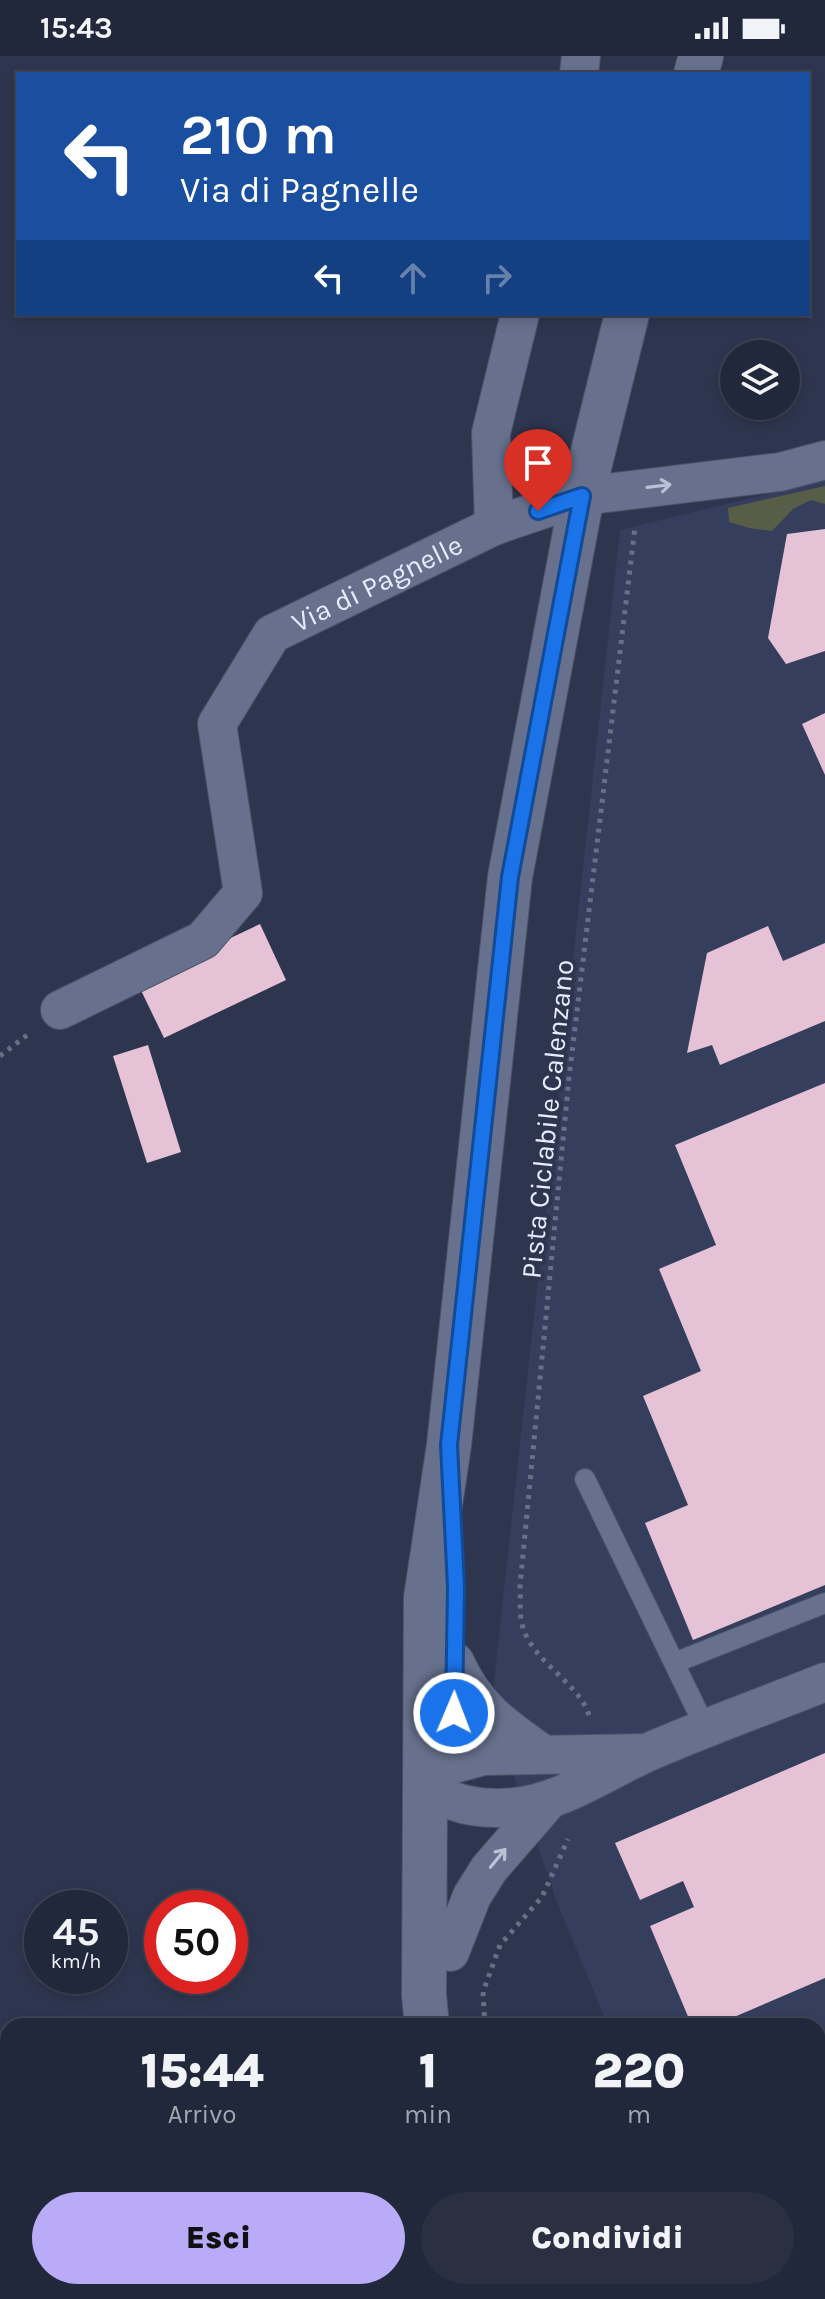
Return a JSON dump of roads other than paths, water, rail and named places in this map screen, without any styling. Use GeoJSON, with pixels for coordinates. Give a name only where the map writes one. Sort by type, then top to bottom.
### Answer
{"type":"FeatureCollection","features":[{"type":"Feature","properties":{"kind":"main road"},"geometry":{"type":"LineString","coordinates":[[446,2018],[450,1952],[444,1783],[426,1598],[449,1445],[510,877],[582,496],[627,316]]}},
{"type":"Feature","properties":{"kind":"main road"},"geometry":{"type":"LineString","coordinates":[[426,2018],[424,1995],[455,1662],[456,1587],[449,1445]]}},
{"type":"Feature","properties":{"kind":"street"},"geometry":{"type":"LineString","coordinates":[[494,526],[491,433],[520,316]]}},
{"type":"Feature","properties":{"kind":"street","name":"Via di Pagnelle"},"geometry":{"type":"LineString","coordinates":[[60,1010],[203,940],[243,893],[217,724],[272,634],[494,526],[582,496],[780,472],[825,460]]}},
{"type":"Feature","properties":{"kind":"street"},"geometry":{"type":"LineString","coordinates":[[455,1662],[478,1702],[543,1754]]}},
{"type":"Feature","properties":{"kind":"street"},"geometry":{"type":"LineString","coordinates":[[450,1952],[472,1896],[506,1848],[560,1815],[646,1753],[825,1682]]}},
{"type":"Feature","properties":{"kind":"street"},"geometry":{"type":"LineString","coordinates":[[560,1815],[517,1807],[486,1808],[444,1783],[484,1756],[646,1753]]}},
{"type":"Feature","properties":{"kind":"lane"},"geometry":{"type":"LineString","coordinates":[[585,1479],[706,1729]]}},
{"type":"Feature","properties":{"kind":"lane"},"geometry":{"type":"LineString","coordinates":[[674,1663],[825,1603]]}}]}
